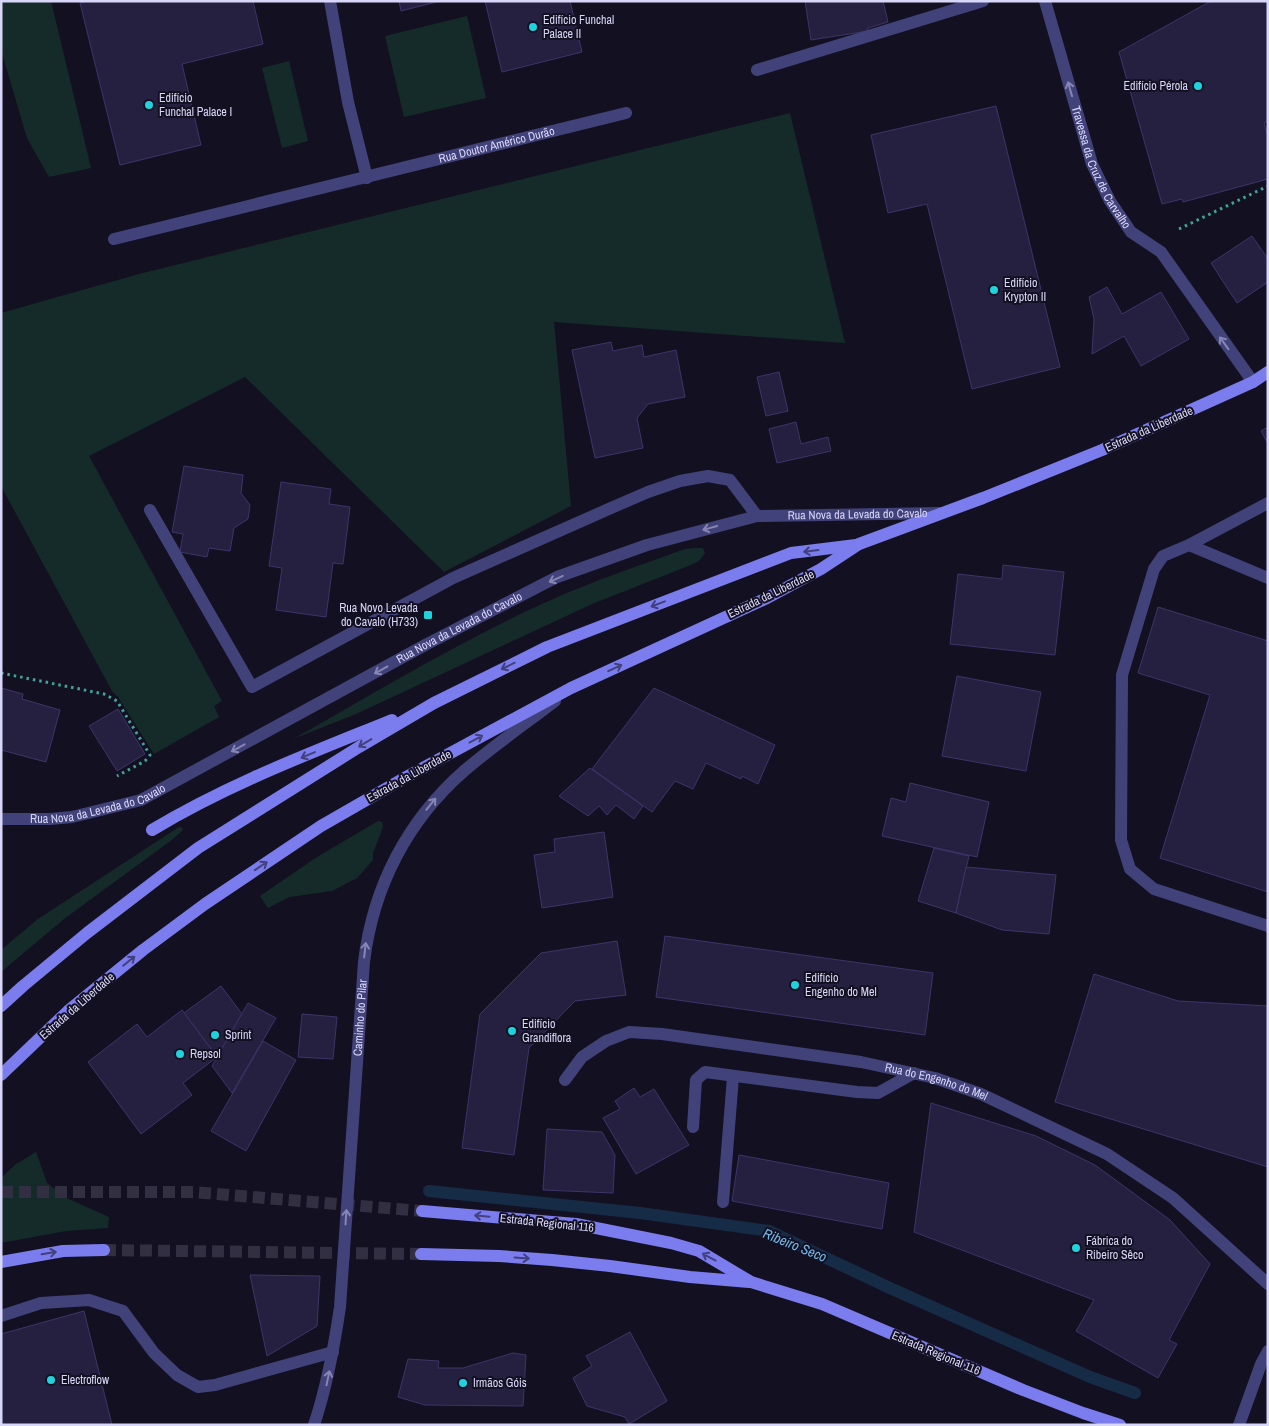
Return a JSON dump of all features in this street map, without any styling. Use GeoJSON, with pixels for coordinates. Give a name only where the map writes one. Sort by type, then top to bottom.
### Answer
{"type":"FeatureCollection","features":[{"type":"Feature","properties":{"kind":"main road","name":"Estrada da Liberdade"},"geometry":{"type":"LineString","coordinates":[[1,1075],[68,1011],[143,950],[205,904],[321,826],[408,776],[571,688],[767,598],[821,569],[859,544],[983,498],[1102,450],[1253,382],[1268,372]]}},
{"type":"Feature","properties":{"kind":"main road","name":"Estrada da Liberdade"},"geometry":{"type":"LineString","coordinates":[[1,1006],[87,932],[198,848],[434,702],[560,642],[791,553],[859,544]]}},
{"type":"Feature","properties":{"kind":"main road"},"geometry":{"type":"LineString","coordinates":[[152,830],[193,806],[242,782],[434,702]]}},
{"type":"Feature","properties":{"kind":"main road","name":"Estrada Regional 116"},"geometry":{"type":"LineString","coordinates":[[422,1211],[576,1224],[671,1242],[699,1251],[751,1282]]}},
{"type":"Feature","properties":{"kind":"main road"},"geometry":{"type":"LineString","coordinates":[[1,1262],[63,1251],[104,1250]]}},
{"type":"Feature","properties":{"kind":"main road","name":"Estrada Regional 116"},"geometry":{"type":"LineString","coordinates":[[421,1254],[499,1256],[552,1260],[690,1277],[751,1282],[822,1304],[1023,1390],[1120,1425]]}},
{"type":"Feature","properties":{"kind":"street"},"geometry":{"type":"LineString","coordinates":[[330,1],[348,102],[366,178]]}},
{"type":"Feature","properties":{"kind":"street"},"geometry":{"type":"LineString","coordinates":[[758,70],[983,1]]}},
{"type":"Feature","properties":{"kind":"street","name":"Travessa da Cruz de Carvalho"},"geometry":{"type":"LineString","coordinates":[[1045,1],[1092,164],[1110,201],[1131,232],[1161,252],[1253,382]]}},
{"type":"Feature","properties":{"kind":"street","name":"Rua Doutor Américo Durão"},"geometry":{"type":"LineString","coordinates":[[114,239],[626,113]]}},
{"type":"Feature","properties":{"kind":"street"},"geometry":{"type":"LineString","coordinates":[[150,510],[252,687],[454,578],[611,508],[680,481],[708,476],[730,480],[757,516]]}},
{"type":"Feature","properties":{"kind":"street"},"geometry":{"type":"LineString","coordinates":[[1267,927],[1154,890],[1130,869],[1121,840],[1122,675],[1154,569],[1163,556],[1189,545],[1268,504]]}},
{"type":"Feature","properties":{"kind":"street","name":"Rua Nova da Levada do Cavalo"},"geometry":{"type":"LineString","coordinates":[[1,818],[72,816],[141,800],[427,644],[557,577],[647,545],[757,516],[941,513]]}},
{"type":"Feature","properties":{"kind":"street"},"geometry":{"type":"LineString","coordinates":[[1189,545],[1268,578]]}},
{"type":"Feature","properties":{"kind":"street","name":"Caminho do Pilar"},"geometry":{"type":"LineString","coordinates":[[314,1425],[324,1395],[340,1308],[364,962],[366,941],[377,899],[398,854],[412,830],[435,799],[464,770],[571,688]]}},
{"type":"Feature","properties":{"kind":"street","name":"Rua do Engenho do Mel"},"geometry":{"type":"LineString","coordinates":[[564,1080],[582,1057],[606,1040],[629,1032],[662,1034],[861,1062],[914,1073],[981,1094],[1108,1154],[1173,1198],[1268,1284]]}},
{"type":"Feature","properties":{"kind":"street"},"geometry":{"type":"LineString","coordinates":[[693,1127],[696,1080],[705,1072],[733,1077],[878,1093],[914,1073]]}},
{"type":"Feature","properties":{"kind":"street"},"geometry":{"type":"LineString","coordinates":[[723,1202],[733,1077]]}},
{"type":"Feature","properties":{"kind":"street"},"geometry":{"type":"LineString","coordinates":[[1,1316],[41,1303],[89,1300],[123,1311],[154,1353],[177,1375],[198,1387],[333,1352]]}},
{"type":"Feature","properties":{"kind":"street"},"geometry":{"type":"LineString","coordinates":[[1239,1425],[1261,1364],[1268,1351]]}},
{"type":"Feature","properties":{"kind":"path"},"geometry":{"type":"LineString","coordinates":[[1179,229],[1268,186]]}},
{"type":"Feature","properties":{"kind":"path"},"geometry":{"type":"LineString","coordinates":[[1,673],[104,694],[117,702],[150,755],[145,761],[118,776]]}},
{"type":"Feature","properties":{"kind":"green space"},"geometry":{"type":"Polygon","coordinates":[[[1,1],[51,1],[91,168],[49,177],[27,138],[1,50],[1,1]]]}},
{"type":"Feature","properties":{"kind":"green space"},"geometry":{"type":"Polygon","coordinates":[[[467,16],[486,98],[404,117],[385,36],[467,16]]]}},
{"type":"Feature","properties":{"kind":"green space"},"geometry":{"type":"Polygon","coordinates":[[[289,61],[308,141],[282,148],[262,68],[289,61]]]}},
{"type":"Feature","properties":{"kind":"green space"},"geometry":{"type":"Polygon","coordinates":[[[790,113],[845,343],[554,322],[571,506],[444,572],[245,377],[89,456],[222,701],[214,706],[219,717],[154,754],[118,697],[112,691],[1,486],[1,313],[139,274],[790,113]]]}},
{"type":"Feature","properties":{"kind":"green space"},"geometry":{"type":"Polygon","coordinates":[[[703,548],[705,553],[699,561],[691,565],[592,604],[356,714],[293,739],[421,666],[519,615],[602,579],[685,549],[703,548]]]}},
{"type":"Feature","properties":{"kind":"green space"},"geometry":{"type":"Polygon","coordinates":[[[378,821],[382,822],[383,827],[373,853],[373,860],[357,878],[332,891],[289,897],[268,908],[260,896],[317,857],[378,821]]]}},
{"type":"Feature","properties":{"kind":"green space"},"geometry":{"type":"Polygon","coordinates":[[[179,827],[183,828],[182,831],[173,839],[64,919],[1,972],[1,950],[38,919],[179,827]]]}},
{"type":"Feature","properties":{"kind":"green space"},"geometry":{"type":"Polygon","coordinates":[[[36,1152],[47,1183],[64,1197],[109,1217],[108,1228],[66,1231],[1,1243],[1,1178],[16,1164],[36,1152]]]}},
{"type":"Feature","properties":{"kind":"building","name":"Edifício Funchal Palace I"},"geometry":{"type":"Polygon","coordinates":[[[89,1],[253,1],[263,44],[182,64],[201,145],[120,165],[80,3],[89,1]]]}},
{"type":"Feature","properties":{"kind":"building"},"geometry":{"type":"Polygon","coordinates":[[[399,1],[440,1],[401,11],[399,1]]]}},
{"type":"Feature","properties":{"kind":"building","name":"Edifício Funchal Palace II"},"geometry":{"type":"Polygon","coordinates":[[[485,1],[570,1],[582,52],[502,72],[485,1]]]}},
{"type":"Feature","properties":{"kind":"building"},"geometry":{"type":"Polygon","coordinates":[[[805,1],[883,1],[888,22],[868,28],[868,31],[811,40],[805,1]]]}},
{"type":"Feature","properties":{"kind":"building","name":"Edifício Pérola"},"geometry":{"type":"Polygon","coordinates":[[[1211,1],[1268,1],[1268,121],[1264,123],[1268,136],[1268,179],[1183,202],[1182,199],[1162,204],[1119,52],[1211,1]]]}},
{"type":"Feature","properties":{"kind":"building","name":"Edifício Krypton II"},"geometry":{"type":"Polygon","coordinates":[[[996,106],[1060,367],[972,389],[927,204],[888,213],[871,135],[996,106]]]}},
{"type":"Feature","properties":{"kind":"building"},"geometry":{"type":"Polygon","coordinates":[[[1252,236],[1268,259],[1268,282],[1237,303],[1211,263],[1252,236]]]}},
{"type":"Feature","properties":{"kind":"building"},"geometry":{"type":"Polygon","coordinates":[[[1107,287],[1122,314],[1161,292],[1189,339],[1141,366],[1124,336],[1092,354],[1094,319],[1089,297],[1107,287]]]}},
{"type":"Feature","properties":{"kind":"building"},"geometry":{"type":"Polygon","coordinates":[[[611,342],[613,351],[642,345],[644,357],[676,350],[685,397],[648,404],[637,418],[643,448],[595,458],[572,350],[611,342]]]}},
{"type":"Feature","properties":{"kind":"building"},"geometry":{"type":"Polygon","coordinates":[[[779,372],[788,411],[766,416],[757,377],[779,372]]]}},
{"type":"Feature","properties":{"kind":"building"},"geometry":{"type":"Polygon","coordinates":[[[796,422],[801,444],[828,437],[831,451],[777,463],[769,429],[796,422]]]}},
{"type":"Feature","properties":{"kind":"building"},"geometry":{"type":"Polygon","coordinates":[[[1268,427],[1268,444],[1261,431],[1268,427]]]}},
{"type":"Feature","properties":{"kind":"building"},"geometry":{"type":"Polygon","coordinates":[[[184,466],[243,475],[241,493],[250,505],[248,519],[234,528],[230,551],[209,548],[207,557],[180,552],[183,534],[172,532],[184,466]]]}},
{"type":"Feature","properties":{"kind":"building"},"geometry":{"type":"Polygon","coordinates":[[[281,482],[331,489],[329,504],[350,507],[343,564],[333,563],[326,617],[276,610],[282,568],[269,566],[281,482]]]}},
{"type":"Feature","properties":{"kind":"building"},"geometry":{"type":"Polygon","coordinates":[[[1003,565],[1064,572],[1055,655],[950,644],[958,574],[1002,579],[1003,565]]]}},
{"type":"Feature","properties":{"kind":"building"},"geometry":{"type":"Polygon","coordinates":[[[1158,607],[1268,641],[1268,892],[1160,858],[1210,695],[1138,673],[1158,607]]]}},
{"type":"Feature","properties":{"kind":"building"},"geometry":{"type":"Polygon","coordinates":[[[957,676],[1041,692],[1026,771],[942,756],[957,676]]]}},
{"type":"Feature","properties":{"kind":"building"},"geometry":{"type":"Polygon","coordinates":[[[1,688],[23,694],[22,699],[60,710],[46,762],[1,750],[1,688]]]}},
{"type":"Feature","properties":{"kind":"building"},"geometry":{"type":"Polygon","coordinates":[[[654,688],[775,745],[758,784],[742,776],[741,779],[706,763],[693,789],[675,781],[652,812],[592,769],[654,688]]]}},
{"type":"Feature","properties":{"kind":"building"},"geometry":{"type":"Polygon","coordinates":[[[118,709],[145,754],[117,771],[89,726],[118,709]]]}},
{"type":"Feature","properties":{"kind":"building"},"geometry":{"type":"Polygon","coordinates":[[[590,768],[643,806],[634,819],[616,805],[607,815],[599,806],[588,816],[559,796],[590,768]]]}},
{"type":"Feature","properties":{"kind":"building"},"geometry":{"type":"Polygon","coordinates":[[[910,783],[989,802],[977,857],[882,836],[891,798],[906,802],[910,783]]]}},
{"type":"Feature","properties":{"kind":"building"},"geometry":{"type":"Polygon","coordinates":[[[604,832],[613,897],[542,908],[534,855],[555,852],[554,839],[604,832]]]}},
{"type":"Feature","properties":{"kind":"building"},"geometry":{"type":"Polygon","coordinates":[[[934,848],[969,856],[956,913],[918,901],[934,848]]]}},
{"type":"Feature","properties":{"kind":"building"},"geometry":{"type":"Polygon","coordinates":[[[966,867],[1056,875],[1049,934],[1002,930],[956,913],[966,867]]]}},
{"type":"Feature","properties":{"kind":"building","name":"Edifício Engenho do Mel"},"geometry":{"type":"Polygon","coordinates":[[[665,936],[933,973],[925,1035],[656,997],[665,936]]]}},
{"type":"Feature","properties":{"kind":"building","name":"Edifício Grandiflora"},"geometry":{"type":"Polygon","coordinates":[[[617,941],[626,995],[575,1001],[529,1048],[514,1155],[462,1148],[480,1014],[541,953],[617,941]]]}},
{"type":"Feature","properties":{"kind":"building"},"geometry":{"type":"Polygon","coordinates":[[[1094,974],[1178,1001],[1268,1006],[1268,1167],[1055,1102],[1094,974]]]}},
{"type":"Feature","properties":{"kind":"building","name":"Sprint"},"geometry":{"type":"Polygon","coordinates":[[[221,986],[242,1014],[217,1057],[184,1013],[221,986]]]}},
{"type":"Feature","properties":{"kind":"building"},"geometry":{"type":"Polygon","coordinates":[[[248,1003],[276,1018],[232,1093],[212,1066],[248,1003]]]}},
{"type":"Feature","properties":{"kind":"building"},"geometry":{"type":"Polygon","coordinates":[[[182,1010],[217,1057],[183,1083],[192,1095],[141,1134],[88,1062],[137,1024],[147,1037],[182,1010]]]}},
{"type":"Feature","properties":{"kind":"building"},"geometry":{"type":"Polygon","coordinates":[[[302,1014],[337,1017],[333,1059],[298,1057],[302,1014]]]}},
{"type":"Feature","properties":{"kind":"building"},"geometry":{"type":"Polygon","coordinates":[[[263,1041],[296,1060],[246,1151],[211,1131],[263,1041]]]}},
{"type":"Feature","properties":{"kind":"building"},"geometry":{"type":"Polygon","coordinates":[[[634,1088],[640,1097],[654,1089],[689,1145],[636,1174],[603,1118],[620,1109],[615,1101],[634,1088]]]}},
{"type":"Feature","properties":{"kind":"building","name":"Fábrica do Ribeiro Sêco"},"geometry":{"type":"Polygon","coordinates":[[[931,1103],[1036,1136],[1095,1165],[1170,1220],[1210,1264],[1169,1340],[1177,1344],[1158,1378],[1076,1331],[1094,1300],[914,1232],[931,1103]]]}},
{"type":"Feature","properties":{"kind":"building"},"geometry":{"type":"Polygon","coordinates":[[[547,1129],[602,1132],[615,1155],[613,1193],[543,1190],[547,1129]]]}},
{"type":"Feature","properties":{"kind":"building"},"geometry":{"type":"Polygon","coordinates":[[[739,1155],[889,1183],[882,1229],[732,1201],[739,1155]]]}},
{"type":"Feature","properties":{"kind":"building"},"geometry":{"type":"Polygon","coordinates":[[[250,1275],[320,1276],[317,1326],[267,1356],[250,1275]]]}},
{"type":"Feature","properties":{"kind":"building","name":"Electroflow"},"geometry":{"type":"Polygon","coordinates":[[[84,1311],[112,1425],[1,1425],[1,1334],[84,1311]]]}},
{"type":"Feature","properties":{"kind":"building"},"geometry":{"type":"Polygon","coordinates":[[[630,1332],[667,1401],[629,1424],[625,1417],[587,1406],[573,1378],[592,1366],[586,1356],[630,1332]]]}},
{"type":"Feature","properties":{"kind":"building","name":"Irmãos Góis"},"geometry":{"type":"Polygon","coordinates":[[[513,1353],[526,1355],[523,1406],[425,1405],[398,1397],[408,1359],[439,1361],[438,1368],[463,1368],[513,1353]]]}},
{"type":"Feature","properties":{"kind":"waterway","name":"Ribeiro Seco"},"geometry":{"type":"LineString","coordinates":[[429,1191],[640,1213],[769,1231],[892,1289],[1090,1377],[1135,1393]]}},
{"type":"Feature","properties":{"kind":"tunnel"},"geometry":{"type":"LineString","coordinates":[[1,1192],[193,1192],[422,1211]]}},
{"type":"Feature","properties":{"kind":"tunnel"},"geometry":{"type":"LineString","coordinates":[[104,1250],[421,1254]]}},
{"type":"Feature","properties":{"kind":"place","name":"Edifício Funchal Palace II"},"geometry":{"type":"Point","coordinates":[533,27]}},
{"type":"Feature","properties":{"kind":"place","name":"Edifício Pérola"},"geometry":{"type":"Point","coordinates":[1198,86]}},
{"type":"Feature","properties":{"kind":"place","name":"Edifício Funchal Palace I"},"geometry":{"type":"Point","coordinates":[149,105]}},
{"type":"Feature","properties":{"kind":"place","name":"Edifício Krypton II"},"geometry":{"type":"Point","coordinates":[994,290]}},
{"type":"Feature","properties":{"kind":"place","name":"Rua Novo Levada do Cavalo (H733)"},"geometry":{"type":"Point","coordinates":[428,615]}},
{"type":"Feature","properties":{"kind":"place","name":"Edifício Engenho do Mel"},"geometry":{"type":"Point","coordinates":[795,985]}},
{"type":"Feature","properties":{"kind":"place","name":"Edifício Grandiflora"},"geometry":{"type":"Point","coordinates":[512,1031]}},
{"type":"Feature","properties":{"kind":"place","name":"Sprint"},"geometry":{"type":"Point","coordinates":[215,1035]}},
{"type":"Feature","properties":{"kind":"place","name":"Repsol"},"geometry":{"type":"Point","coordinates":[180,1054]}},
{"type":"Feature","properties":{"kind":"place","name":"Fábrica do Ribeiro Sêco"},"geometry":{"type":"Point","coordinates":[1076,1248]}},
{"type":"Feature","properties":{"kind":"place","name":"Electroflow"},"geometry":{"type":"Point","coordinates":[51,1380]}},
{"type":"Feature","properties":{"kind":"place","name":"Irmãos Góis"},"geometry":{"type":"Point","coordinates":[463,1383]}}]}
